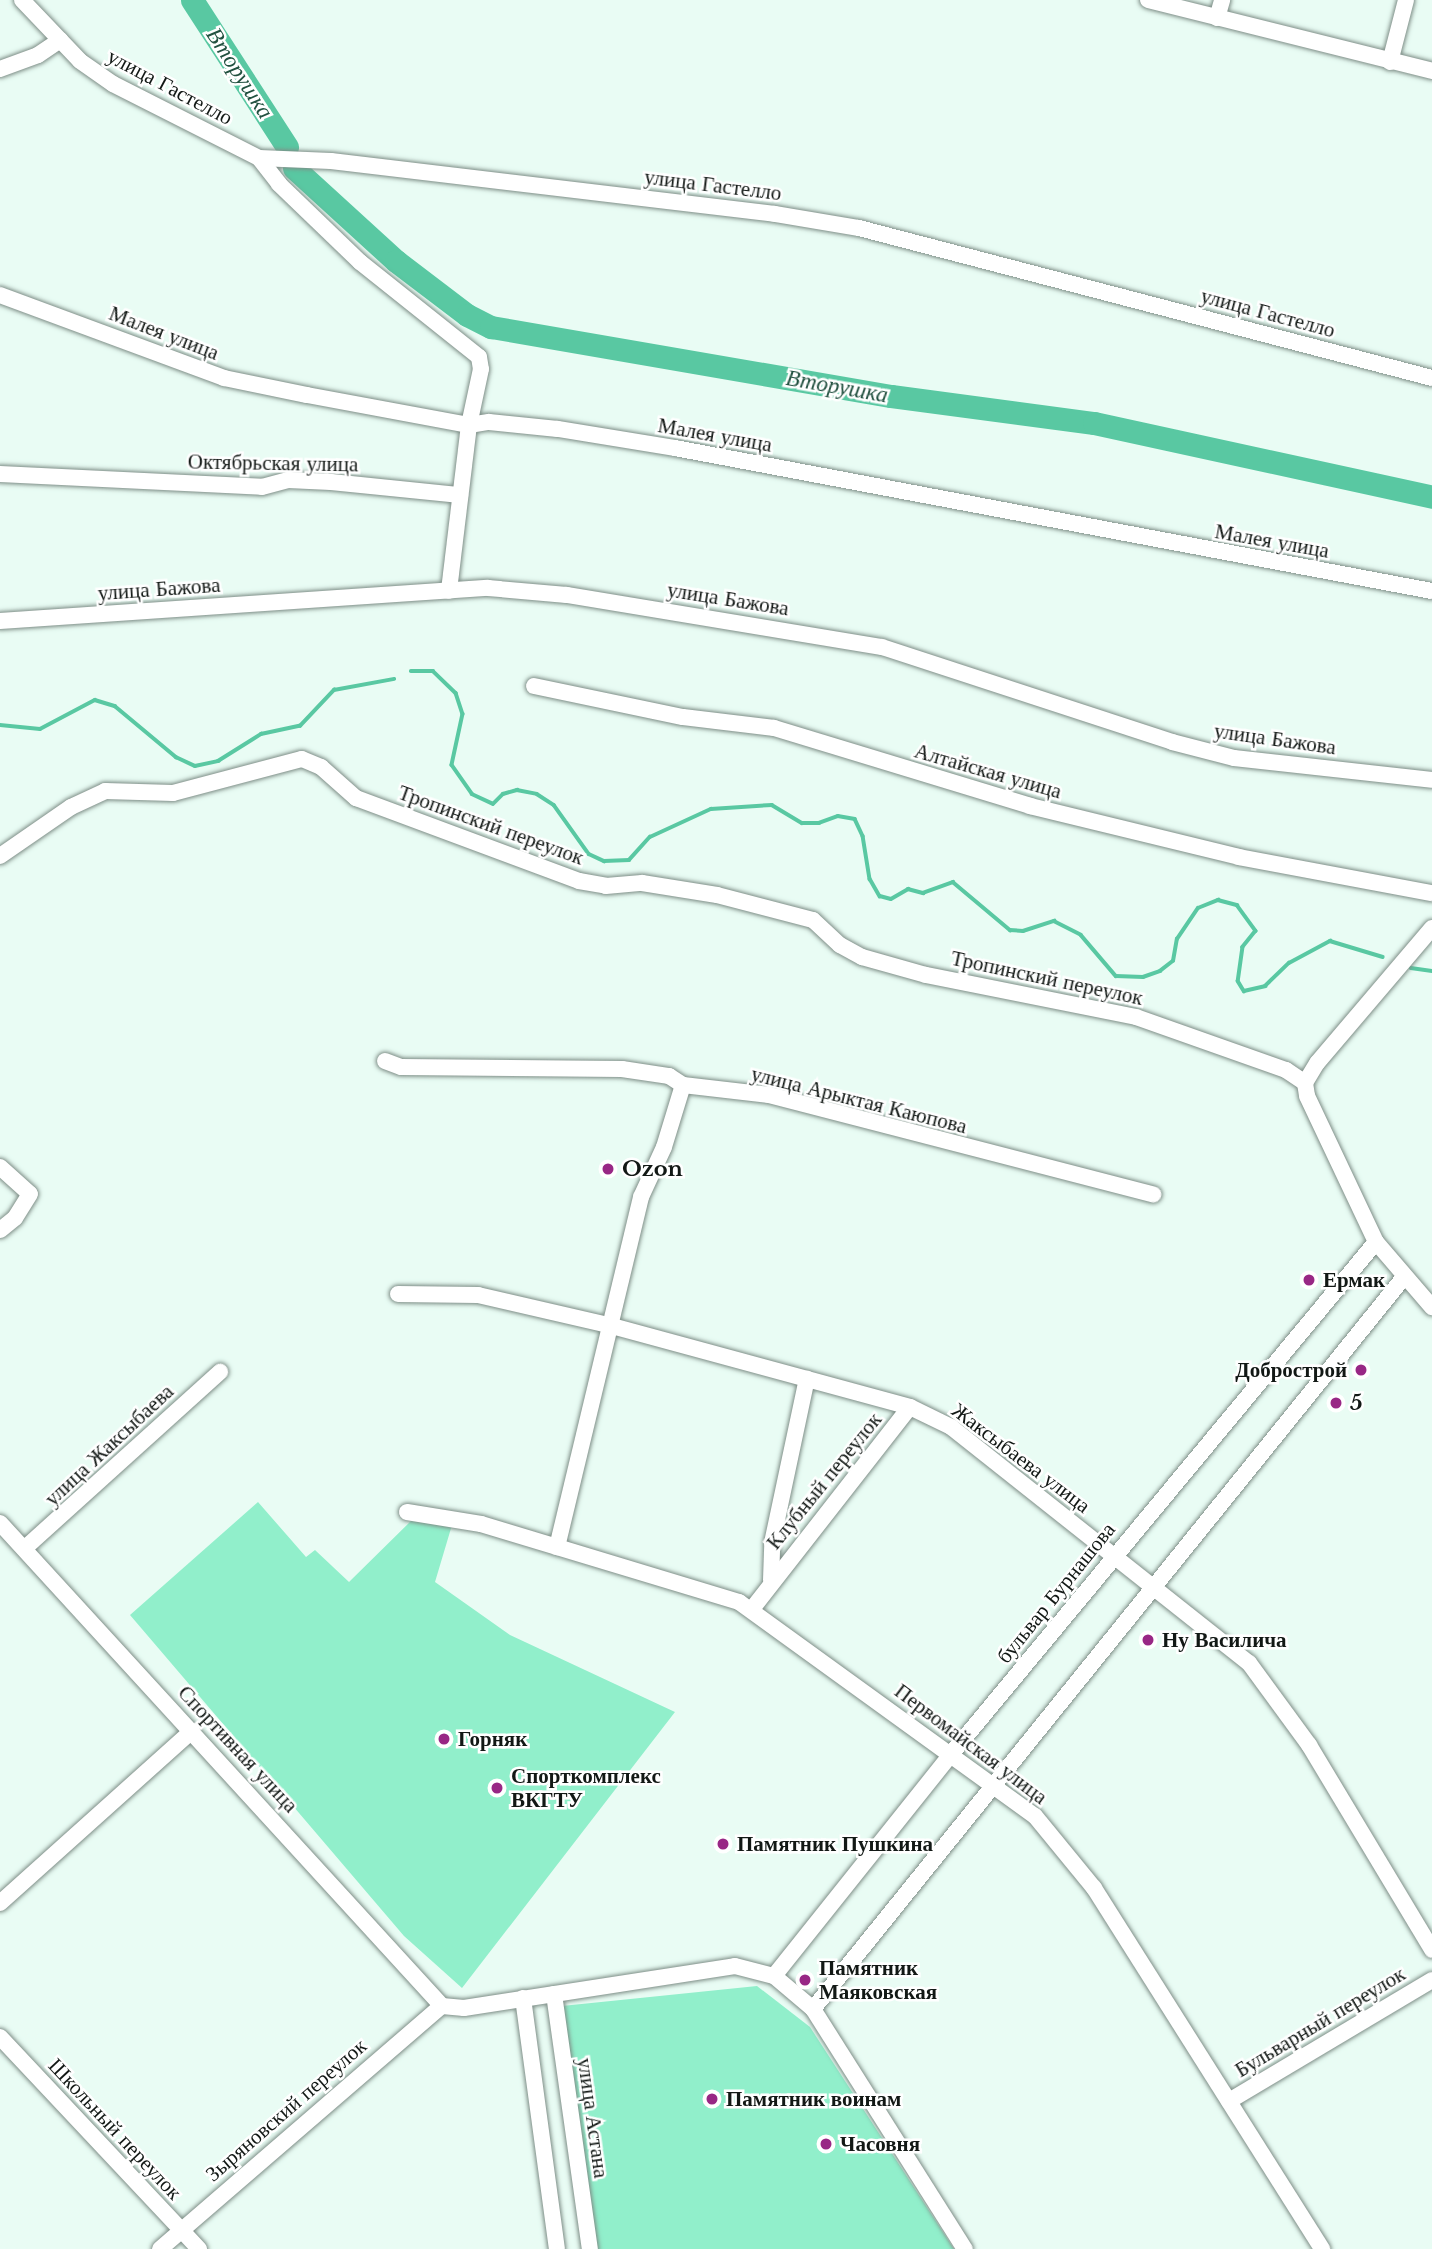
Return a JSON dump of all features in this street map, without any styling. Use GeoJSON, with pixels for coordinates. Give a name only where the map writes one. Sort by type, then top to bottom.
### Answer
{"type":"FeatureCollection","features":[{"type":"Feature","properties":{"kind":"street","name":"улица Гастелло"},"geometry":{"type":"LineString","coordinates":[[22,0],[60,40],[113,84],[259,158],[331,162],[775,214],[859,228],[1432,378]]}},
{"type":"Feature","properties":{"kind":"street"},"geometry":{"type":"LineString","coordinates":[[1148,0],[1432,71]]}},
{"type":"Feature","properties":{"kind":"street"},"geometry":{"type":"LineString","coordinates":[[1217,18],[1222,0]]}},
{"type":"Feature","properties":{"kind":"street"},"geometry":{"type":"LineString","coordinates":[[1390,62],[1406,0]]}},
{"type":"Feature","properties":{"kind":"street"},"geometry":{"type":"LineString","coordinates":[[0,69],[38,55],[60,40]]}},
{"type":"Feature","properties":{"kind":"street"},"geometry":{"type":"LineString","coordinates":[[259,158],[279,184],[360,262],[479,357],[481,369],[469,425],[449,591]]}},
{"type":"Feature","properties":{"kind":"street","name":"Малея улица"},"geometry":{"type":"LineString","coordinates":[[0,295],[224,378],[469,425],[489,422],[558,429],[649,444],[1432,591]]}},
{"type":"Feature","properties":{"kind":"street","name":"Октябрьская улица"},"geometry":{"type":"LineString","coordinates":[[0,474],[261,487],[288,481],[331,482],[460,495]]}},
{"type":"Feature","properties":{"kind":"street","name":"улица Бажова"},"geometry":{"type":"LineString","coordinates":[[0,621],[488,588],[567,594],[882,648],[1172,742],[1234,758],[1432,780]]}},
{"type":"Feature","properties":{"kind":"street","name":"Алтайская улица"},"geometry":{"type":"LineString","coordinates":[[534,686],[683,717],[774,728],[1030,806],[1238,857],[1432,893]]}},
{"type":"Feature","properties":{"kind":"street","name":"Тропинский переулок"},"geometry":{"type":"LineString","coordinates":[[0,856],[71,807],[105,791],[173,793],[302,760],[321,767],[356,798],[579,881],[606,886],[642,883],[717,895],[801,916],[813,920],[840,945],[862,957],[926,975],[1136,1017],[1286,1070],[1306,1083]]}},
{"type":"Feature","properties":{"kind":"street"},"geometry":{"type":"LineString","coordinates":[[1432,928],[1317,1063],[1306,1083],[1307,1096],[1376,1242],[1432,1307]]}},
{"type":"Feature","properties":{"kind":"street","name":"улица Арыктая Каюпова"},"geometry":{"type":"LineString","coordinates":[[385,1061],[401,1067],[622,1069],[669,1076],[683,1085],[769,1095],[1153,1194]]}},
{"type":"Feature","properties":{"kind":"street"},"geometry":{"type":"LineString","coordinates":[[557,1547],[641,1197],[664,1147],[683,1085]]}},
{"type":"Feature","properties":{"kind":"street"},"geometry":{"type":"LineString","coordinates":[[0,1167],[30,1194],[15,1217],[0,1230]]}},
{"type":"Feature","properties":{"kind":"street","name":"бульвар Бурнашова"},"geometry":{"type":"LineString","coordinates":[[774,1976],[951,1753],[1376,1242]]}},
{"type":"Feature","properties":{"kind":"street"},"geometry":{"type":"LineString","coordinates":[[813,2008],[1404,1277]]}},
{"type":"Feature","properties":{"kind":"street","name":"Жаксыбаева улица"},"geometry":{"type":"LineString","coordinates":[[398,1294],[478,1295],[612,1326],[910,1407],[951,1426],[1153,1586],[1265,1681],[1310,1745],[1432,1950]]}},
{"type":"Feature","properties":{"kind":"street","name":"улица Жаксыбаева"},"geometry":{"type":"LineString","coordinates":[[25,1548],[220,1372]]}},
{"type":"Feature","properties":{"kind":"street","name":"Клубный переулок"},"geometry":{"type":"LineString","coordinates":[[771,1580],[772,1543],[807,1379]]}},
{"type":"Feature","properties":{"kind":"street","name":"Клубный переулок"},"geometry":{"type":"LineString","coordinates":[[752,1609],[771,1580],[910,1407]]}},
{"type":"Feature","properties":{"kind":"street","name":"Первомайская улица"},"geometry":{"type":"LineString","coordinates":[[407,1512],[481,1524],[752,1609],[995,1786],[1053,1834],[1086,1877],[1322,2249]]}},
{"type":"Feature","properties":{"kind":"street","name":"Спортивная улица"},"geometry":{"type":"LineString","coordinates":[[0,1523],[442,2006]]}},
{"type":"Feature","properties":{"kind":"street"},"geometry":{"type":"LineString","coordinates":[[0,1903],[192,1731]]}},
{"type":"Feature","properties":{"kind":"street"},"geometry":{"type":"LineString","coordinates":[[442,2006],[464,2008],[735,1966],[774,1976],[813,2008],[965,2249]]}},
{"type":"Feature","properties":{"kind":"street","name":"Бульварный переулок"},"geometry":{"type":"LineString","coordinates":[[1229,2101],[1432,1980]]}},
{"type":"Feature","properties":{"kind":"street","name":"улица Астана"},"geometry":{"type":"LineString","coordinates":[[554,1994],[590,2249]]}},
{"type":"Feature","properties":{"kind":"street"},"geometry":{"type":"LineString","coordinates":[[523,1998],[557,2249]]}},
{"type":"Feature","properties":{"kind":"street","name":"Зыряновский переулок"},"geometry":{"type":"LineString","coordinates":[[160,2249],[442,2006]]}},
{"type":"Feature","properties":{"kind":"street","name":"Школьный переулок"},"geometry":{"type":"LineString","coordinates":[[0,2037],[199,2249]]}},
{"type":"Feature","properties":{"kind":"green space","name":"Горняк"},"geometry":{"type":"Polygon","coordinates":[[[258,1502],[306,1557],[315,1550],[349,1582],[415,1517],[452,1525],[435,1582],[510,1635],[675,1712],[462,1988],[404,1936],[130,1615],[258,1502]]]}},
{"type":"Feature","properties":{"kind":"green space"},"geometry":{"type":"Polygon","coordinates":[[[757,1986],[810,2027],[954,2249],[596,2249],[562,2006],[757,1986]]]}},
{"type":"Feature","properties":{"kind":"waterway","name":"Вторушка"},"geometry":{"type":"LineString","coordinates":[[192,0],[287,147]]}},
{"type":"Feature","properties":{"kind":"waterway","name":"Вторушка"},"geometry":{"type":"LineString","coordinates":[[294,168],[396,261],[467,315],[491,327],[891,396],[1094,423],[1432,497]]}},
{"type":"Feature","properties":{"kind":"waterway"},"geometry":{"type":"LineString","coordinates":[[411,671],[433,671],[456,693],[463,714],[452,765],[472,794],[493,804],[503,794],[517,790],[537,794],[554,805],[589,854],[604,861],[629,860],[650,837],[711,809],[772,805],[802,823],[819,823],[838,816],[855,819],[863,836],[870,879],[880,896],[891,899],[908,889],[923,893],[953,882],[1010,930],[1023,931],[1054,921],[1081,935],[1116,976],[1143,977],[1160,971],[1173,961],[1177,939],[1198,908],[1218,900],[1237,905],[1256,931],[1243,947],[1238,981],[1244,991],[1265,986],[1289,963],[1330,941],[1383,957]]}},
{"type":"Feature","properties":{"kind":"waterway"},"geometry":{"type":"LineString","coordinates":[[0,725],[40,729],[95,700],[115,706],[176,757],[195,766],[218,761],[261,734],[300,726],[334,690],[394,679]]}},
{"type":"Feature","properties":{"kind":"waterway"},"geometry":{"type":"LineString","coordinates":[[1411,968],[1432,971]]}},
{"type":"Feature","properties":{"kind":"place","name":"Ozon"},"geometry":{"type":"Point","coordinates":[608,1169]}},
{"type":"Feature","properties":{"kind":"place","name":"Ермак"},"geometry":{"type":"Point","coordinates":[1309,1280]}},
{"type":"Feature","properties":{"kind":"place","name":"Добрострой"},"geometry":{"type":"Point","coordinates":[1361,1370]}},
{"type":"Feature","properties":{"kind":"place","name":"5"},"geometry":{"type":"Point","coordinates":[1336,1403]}},
{"type":"Feature","properties":{"kind":"place","name":"Ну Василича"},"geometry":{"type":"Point","coordinates":[1148,1640]}},
{"type":"Feature","properties":{"kind":"place","name":"Горняк"},"geometry":{"type":"Point","coordinates":[444,1739]}},
{"type":"Feature","properties":{"kind":"place","name":"Спорткомплекс ВКГТУ"},"geometry":{"type":"Point","coordinates":[497,1788]}},
{"type":"Feature","properties":{"kind":"place","name":"Памятник Пушкина"},"geometry":{"type":"Point","coordinates":[723,1844]}},
{"type":"Feature","properties":{"kind":"place","name":"Памятник Маяковская"},"geometry":{"type":"Point","coordinates":[805,1980]}},
{"type":"Feature","properties":{"kind":"place","name":"Памятник воинам"},"geometry":{"type":"Point","coordinates":[712,2099]}},
{"type":"Feature","properties":{"kind":"place","name":"Часовня"},"geometry":{"type":"Point","coordinates":[826,2144]}}]}
